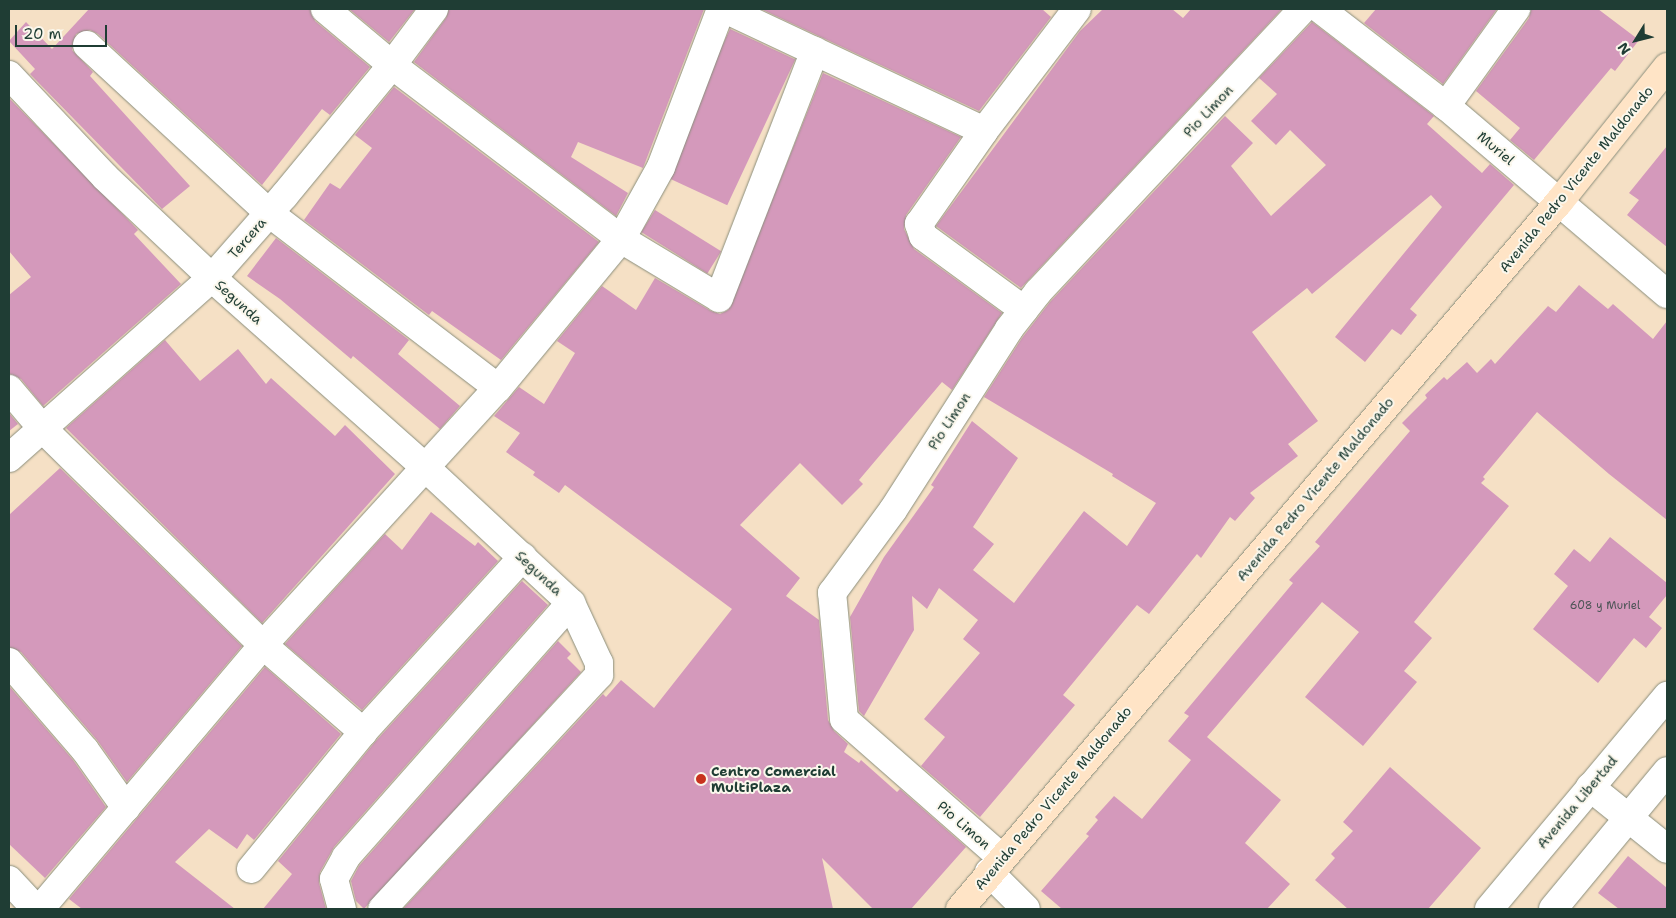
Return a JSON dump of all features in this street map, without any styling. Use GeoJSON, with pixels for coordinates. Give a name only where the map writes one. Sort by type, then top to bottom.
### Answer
{"type":"FeatureCollection","features":[{"type":"Feature","properties":{"kind":"main road","name":"Avenida Pedro Vicente Maldonado"},"geometry":{"type":"LineString","coordinates":[[960,909],[1559,202],[1667,67]]}},
{"type":"Feature","properties":{"kind":"street"},"geometry":{"type":"LineString","coordinates":[[325,9],[392,65],[621,239],[718,298],[815,50]]}},
{"type":"Feature","properties":{"kind":"street","name":"Tercera"},"geometry":{"type":"LineString","coordinates":[[9,458],[212,278],[269,213],[392,65],[434,9]]}},
{"type":"Feature","properties":{"kind":"street"},"geometry":{"type":"LineString","coordinates":[[40,909],[263,645],[426,469],[498,388],[621,239],[661,167],[720,9]]}},
{"type":"Feature","properties":{"kind":"street"},"geometry":{"type":"LineString","coordinates":[[725,9],[984,131]]}},
{"type":"Feature","properties":{"kind":"street","name":"Pio Limon"},"geometry":{"type":"LineString","coordinates":[[1026,909],[996,865],[844,719],[832,603],[836,586],[893,510],[1024,310],[1303,9]]}},
{"type":"Feature","properties":{"kind":"street","name":"Muriel"},"geometry":{"type":"LineString","coordinates":[[1320,9],[1446,106],[1667,294]]}},
{"type":"Feature","properties":{"kind":"street"},"geometry":{"type":"LineString","coordinates":[[1446,106],[1516,9]]}},
{"type":"Feature","properties":{"kind":"street"},"geometry":{"type":"LineString","coordinates":[[1024,310],[922,236],[919,229],[920,221],[1072,10]]}},
{"type":"Feature","properties":{"kind":"street"},"geometry":{"type":"LineString","coordinates":[[87,45],[269,213],[498,388]]}},
{"type":"Feature","properties":{"kind":"street","name":"Segunda"},"geometry":{"type":"LineString","coordinates":[[9,75],[104,177],[212,278],[426,469],[571,603],[599,663],[599,675],[382,909]]}},
{"type":"Feature","properties":{"kind":"street"},"geometry":{"type":"LineString","coordinates":[[9,388],[42,428],[263,645],[363,732]]}},
{"type":"Feature","properties":{"kind":"street"},"geometry":{"type":"LineString","coordinates":[[251,869],[363,732],[522,557]]}},
{"type":"Feature","properties":{"kind":"street"},"geometry":{"type":"LineString","coordinates":[[342,909],[334,879],[346,857],[571,603]]}},
{"type":"Feature","properties":{"kind":"street"},"geometry":{"type":"LineString","coordinates":[[9,662],[85,750],[126,808]]}},
{"type":"Feature","properties":{"kind":"street","name":"Avenida Libertad"},"geometry":{"type":"LineString","coordinates":[[1489,909],[1667,696]]}},
{"type":"Feature","properties":{"kind":"street"},"geometry":{"type":"LineString","coordinates":[[1553,909],[1667,771]]}},
{"type":"Feature","properties":{"kind":"street"},"geometry":{"type":"LineString","coordinates":[[1590,787],[1667,849]]}},
{"type":"Feature","properties":{"kind":"street"},"geometry":{"type":"LineString","coordinates":[[9,880],[36,909]]}},
{"type":"Feature","properties":{"kind":"building"},"geometry":{"type":"Polygon","coordinates":[[[89,9],[310,9],[315,21],[370,67],[330,115],[322,109],[262,185],[98,34],[90,30],[76,34],[72,50],[93,72],[90,76],[190,186],[162,209],[30,74],[35,69],[9,41],[26,22],[52,49],[89,9]]]}},
{"type":"Feature","properties":{"kind":"building"},"geometry":{"type":"Polygon","coordinates":[[[349,9],[415,9],[389,42],[349,9]]]}},
{"type":"Feature","properties":{"kind":"building"},"geometry":{"type":"Polygon","coordinates":[[[449,9],[704,9],[643,168],[578,142],[571,157],[628,193],[616,216],[414,62],[446,18],[449,9]]]}},
{"type":"Feature","properties":{"kind":"building"},"geometry":{"type":"Polygon","coordinates":[[[761,9],[1042,9],[1051,17],[979,111],[761,9]]]}},
{"type":"Feature","properties":{"kind":"building"},"geometry":{"type":"Polygon","coordinates":[[[1103,9],[1172,9],[1183,18],[1191,9],[1282,9],[1021,288],[936,226],[1080,31],[1103,9]]]}},
{"type":"Feature","properties":{"kind":"building"},"geometry":{"type":"Polygon","coordinates":[[[1376,9],[1497,9],[1443,84],[1364,23],[1376,9]]]}},
{"type":"Feature","properties":{"kind":"building"},"geometry":{"type":"Polygon","coordinates":[[[1531,9],[1598,9],[1639,40],[1615,71],[1611,68],[1534,160],[1510,140],[1520,128],[1476,91],[1529,18],[1531,9]]]}},
{"type":"Feature","properties":{"kind":"building"},"geometry":{"type":"Polygon","coordinates":[[[1312,22],[1434,116],[1427,124],[1482,173],[1490,164],[1514,185],[1410,309],[1417,315],[1401,335],[1392,329],[1365,362],[1335,337],[1442,207],[1431,195],[1312,294],[1307,288],[1252,332],[1318,421],[1288,444],[1298,456],[1250,493],[1255,498],[1235,521],[1230,517],[1201,558],[1197,554],[1149,614],[1137,605],[1063,695],[1075,705],[980,817],[921,766],[945,737],[924,719],[980,653],[963,639],[978,620],[939,588],[927,609],[912,596],[914,630],[864,716],[859,711],[850,617],[884,557],[934,487],[931,485],[972,421],[1018,458],[973,527],[994,544],[973,570],[1014,603],[1084,511],[1127,546],[1156,503],[1112,476],[1113,474],[984,397],[1022,338],[1050,302],[1225,116],[1253,143],[1231,166],[1271,216],[1326,165],[1290,130],[1276,145],[1251,121],[1277,94],[1259,78],[1312,22]]]}},
{"type":"Feature","properties":{"kind":"building"},"geometry":{"type":"Polygon","coordinates":[[[730,29],[795,59],[727,205],[662,175],[730,29]]]}},
{"type":"Feature","properties":{"kind":"building"},"geometry":{"type":"Polygon","coordinates":[[[823,73],[961,137],[906,215],[904,229],[914,249],[1002,313],[952,390],[942,382],[859,480],[863,484],[842,505],[800,463],[740,525],[800,578],[786,596],[819,620],[828,720],[834,731],[848,744],[844,752],[859,763],[861,760],[897,792],[900,789],[966,847],[911,909],[873,909],[822,858],[833,909],[403,909],[603,694],[606,697],[621,680],[654,708],[732,609],[565,485],[559,493],[533,475],[535,472],[506,452],[520,433],[494,416],[519,387],[544,404],[575,353],[557,341],[602,286],[636,310],[655,278],[711,311],[720,314],[728,310],[823,73]]]}},
{"type":"Feature","properties":{"kind":"building"},"geometry":{"type":"Polygon","coordinates":[[[394,87],[599,242],[501,360],[432,311],[429,315],[304,220],[330,183],[340,189],[372,148],[355,135],[394,87]]]}},
{"type":"Feature","properties":{"kind":"building"},"geometry":{"type":"Polygon","coordinates":[[[9,98],[138,230],[134,234],[181,284],[43,406],[21,379],[9,374],[9,295],[31,277],[9,251],[9,98]]]}},
{"type":"Feature","properties":{"kind":"building"},"geometry":{"type":"Polygon","coordinates":[[[1667,146],[1667,247],[1627,215],[1639,200],[1629,193],[1667,146]]]}},
{"type":"Feature","properties":{"kind":"building"},"geometry":{"type":"Polygon","coordinates":[[[655,210],[721,251],[707,273],[641,232],[655,210]]]}},
{"type":"Feature","properties":{"kind":"building"},"geometry":{"type":"Polygon","coordinates":[[[276,238],[409,340],[398,354],[460,406],[440,429],[353,356],[351,359],[280,299],[247,276],[276,238]]]}},
{"type":"Feature","properties":{"kind":"building"},"geometry":{"type":"Polygon","coordinates":[[[1579,285],[1608,309],[1613,304],[1653,339],[1667,321],[1667,520],[1609,474],[1537,412],[1483,477],[1485,479],[1481,483],[1509,506],[1414,622],[1432,638],[1404,671],[1417,682],[1363,746],[1305,697],[1359,632],[1322,602],[1207,737],[1281,800],[1245,843],[1290,884],[1267,909],[1062,909],[1041,891],[1089,836],[1086,834],[1098,820],[1095,817],[1114,796],[1142,819],[1191,760],[1168,741],[1189,716],[1184,713],[1293,583],[1289,580],[1320,546],[1315,542],[1410,431],[1402,423],[1427,398],[1425,395],[1444,377],[1447,380],[1467,362],[1477,373],[1491,359],[1495,364],[1548,306],[1556,312],[1579,285]]]}},
{"type":"Feature","properties":{"kind":"building"},"geometry":{"type":"Polygon","coordinates":[[[165,340],[200,381],[238,349],[266,384],[271,378],[335,436],[345,425],[395,474],[262,623],[66,428],[165,340]]]}},
{"type":"Feature","properties":{"kind":"building"},"geometry":{"type":"Polygon","coordinates":[[[9,413],[18,424],[9,431],[9,413]]]}},
{"type":"Feature","properties":{"kind":"building"},"geometry":{"type":"Polygon","coordinates":[[[60,468],[242,646],[127,782],[97,740],[21,652],[9,647],[9,515],[60,468]]]}},
{"type":"Feature","properties":{"kind":"building"},"geometry":{"type":"Polygon","coordinates":[[[431,512],[475,546],[478,542],[498,561],[362,710],[285,644],[385,534],[402,550],[431,512]]]}},
{"type":"Feature","properties":{"kind":"building"},"geometry":{"type":"Polygon","coordinates":[[[1610,537],[1667,583],[1667,595],[1649,617],[1662,628],[1646,648],[1634,638],[1598,683],[1533,629],[1568,586],[1554,574],[1574,549],[1590,562],[1610,537]]]}},
{"type":"Feature","properties":{"kind":"building"},"geometry":{"type":"Polygon","coordinates":[[[522,581],[548,605],[334,847],[320,872],[319,883],[326,909],[263,909],[292,874],[278,861],[375,742],[522,581]]]}},
{"type":"Feature","properties":{"kind":"building"},"geometry":{"type":"Polygon","coordinates":[[[558,641],[571,654],[567,658],[581,672],[364,909],[356,901],[351,881],[359,866],[558,641]]]}},
{"type":"Feature","properties":{"kind":"building"},"geometry":{"type":"Polygon","coordinates":[[[265,667],[341,734],[254,840],[247,834],[237,849],[209,829],[175,862],[235,909],[82,909],[69,899],[265,667]]]}},
{"type":"Feature","properties":{"kind":"building"},"geometry":{"type":"Polygon","coordinates":[[[9,686],[73,760],[106,807],[45,878],[9,844],[9,686]]]}},
{"type":"Feature","properties":{"kind":"building"},"geometry":{"type":"Polygon","coordinates":[[[1390,767],[1481,848],[1428,909],[1348,909],[1315,880],[1335,858],[1331,854],[1353,831],[1343,822],[1390,767]]]}},
{"type":"Feature","properties":{"kind":"building"},"geometry":{"type":"Polygon","coordinates":[[[1628,856],[1667,888],[1667,909],[1619,909],[1598,893],[1628,856]]]}},
{"type":"Feature","properties":{"kind":"place","name":"Centro Comercial MultiPlaza"},"geometry":{"type":"Point","coordinates":[701,779]}}]}
